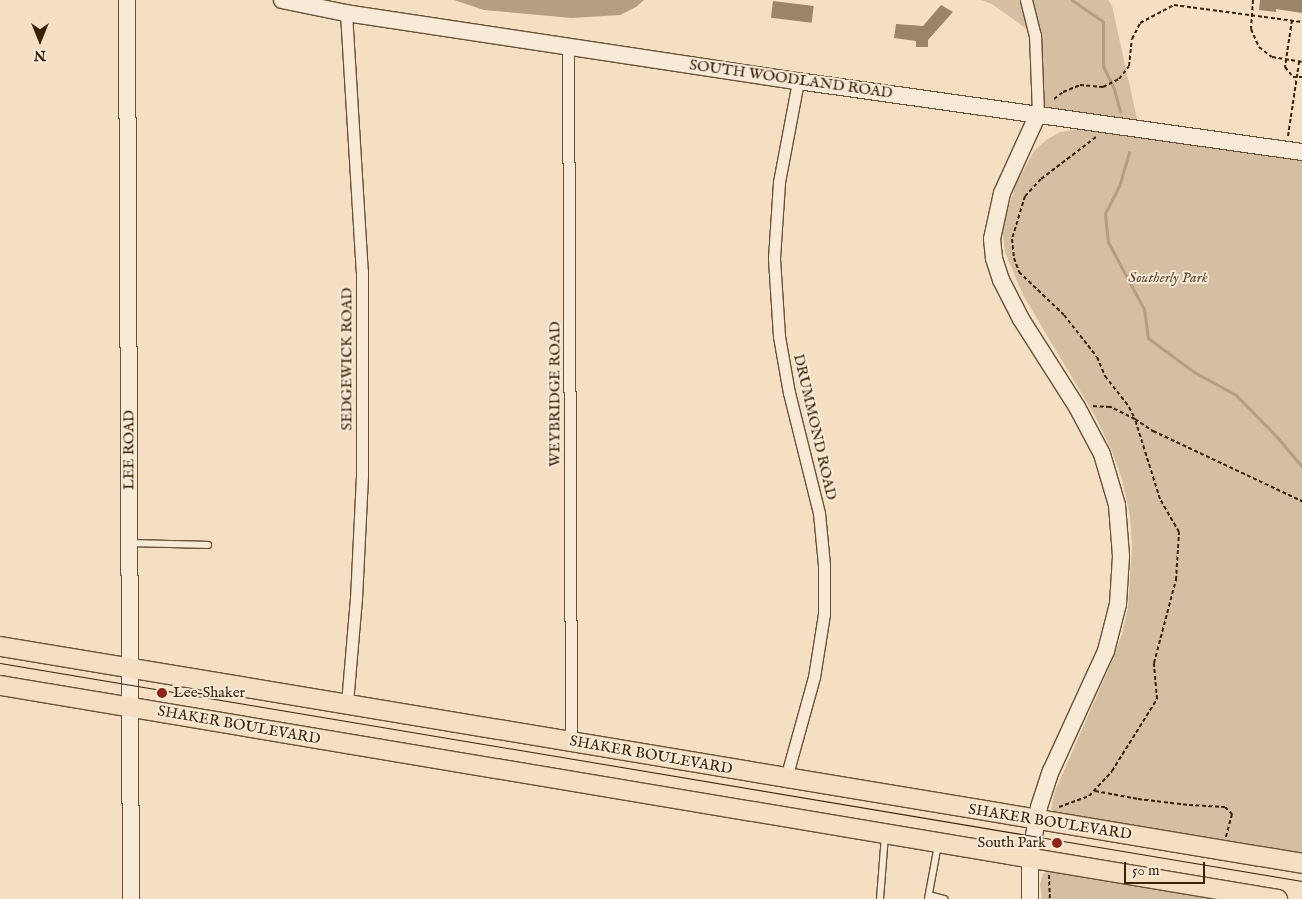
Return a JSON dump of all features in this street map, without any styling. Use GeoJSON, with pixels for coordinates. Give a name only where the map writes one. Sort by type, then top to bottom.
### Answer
{"type":"FeatureCollection","features":[{"type":"Feature","properties":{"kind":"main road","name":"SHAKER BOULEVARD"},"geometry":{"type":"LineString","coordinates":[[0,646],[1302,863]]}},
{"type":"Feature","properties":{"kind":"main road","name":"SHAKER BOULEVARD"},"geometry":{"type":"LineString","coordinates":[[0,685],[1278,899]]}},
{"type":"Feature","properties":{"kind":"street","name":"LEE ROAD"},"geometry":{"type":"LineString","coordinates":[[127,0],[131,899]]}},
{"type":"Feature","properties":{"kind":"street","name":"SOUTH WOODLAND ROAD"},"geometry":{"type":"LineString","coordinates":[[282,0],[346,13],[798,81],[1038,114],[1102,130],[1140,128],[1302,152]]}},
{"type":"Feature","properties":{"kind":"street"},"geometry":{"type":"LineString","coordinates":[[1026,0],[1035,35],[1038,114],[1002,193],[992,239],[994,258],[1001,280],[1022,319],[1079,411],[1102,454],[1111,480],[1120,531],[1121,583],[1113,627],[1106,651],[1051,771],[1036,819],[1030,858],[1030,899]]}},
{"type":"Feature","properties":{"kind":"street","name":"SEDGEWICK ROAD"},"geometry":{"type":"LineString","coordinates":[[346,13],[362,271],[362,476],[356,598],[347,704]]}},
{"type":"Feature","properties":{"kind":"street","name":"WEYBRIDGE ROAD"},"geometry":{"type":"LineString","coordinates":[[568,46],[571,741]]}},
{"type":"Feature","properties":{"kind":"street","name":"DRUMMOND ROAD"},"geometry":{"type":"LineString","coordinates":[[786,778],[814,678],[824,614],[824,565],[819,513],[789,393],[779,336],[774,258],[779,182],[798,81]]}},
{"type":"Feature","properties":{"kind":"lane"},"geometry":{"type":"LineString","coordinates":[[130,543],[208,545]]}},
{"type":"Feature","properties":{"kind":"lane"},"geometry":{"type":"LineString","coordinates":[[880,899],[881,871],[886,834]]}},
{"type":"Feature","properties":{"kind":"lane"},"geometry":{"type":"LineString","coordinates":[[938,842],[928,897],[944,899]]}},
{"type":"Feature","properties":{"kind":"path"},"geometry":{"type":"LineString","coordinates":[[1253,0],[1251,29],[1259,47],[1272,57],[1300,62],[1288,138]]}},
{"type":"Feature","properties":{"kind":"path"},"geometry":{"type":"LineString","coordinates":[[1054,99],[1063,92],[1080,85],[1103,87],[1119,79],[1130,63],[1132,39],[1140,23],[1174,4],[1302,22]]}},
{"type":"Feature","properties":{"kind":"path"},"geometry":{"type":"LineString","coordinates":[[1292,20],[1285,68],[1288,73],[1296,78],[1302,77]]}},
{"type":"Feature","properties":{"kind":"path"},"geometry":{"type":"LineString","coordinates":[[1053,810],[1089,796],[1095,790],[1122,758],[1141,723],[1157,699],[1154,663],[1176,580],[1179,532],[1160,499],[1129,406],[1105,376],[1097,357],[1064,315],[1020,272],[1014,258],[1013,229],[1025,196],[1041,179],[1102,130]]}},
{"type":"Feature","properties":{"kind":"path"},"geometry":{"type":"LineString","coordinates":[[1079,411],[1098,405],[1110,408],[1153,431],[1302,500]]}},
{"type":"Feature","properties":{"kind":"path"},"geometry":{"type":"LineString","coordinates":[[1095,790],[1138,799],[1225,807],[1232,814],[1226,839]]}},
{"type":"Feature","properties":{"kind":"path"},"geometry":{"type":"LineString","coordinates":[[1047,871],[1050,899]]}},
{"type":"Feature","properties":{"kind":"green space"},"geometry":{"type":"Polygon","coordinates":[[[981,0],[1108,0],[1112,6],[1139,128],[1038,114],[1035,35],[992,4],[981,0]]]}},
{"type":"Feature","properties":{"kind":"green space","name":"Southerly Park"},"geometry":{"type":"Polygon","coordinates":[[[1080,129],[1302,160],[1302,856],[1054,814],[1051,808],[1055,791],[1122,634],[1128,607],[1132,546],[1130,516],[1122,479],[1111,449],[1095,416],[1023,295],[1005,252],[1002,229],[1016,184],[1034,151],[1046,140],[1060,132],[1080,129]]]}},
{"type":"Feature","properties":{"kind":"green space"},"geometry":{"type":"Polygon","coordinates":[[[1050,869],[1241,899],[1042,899],[1040,884],[1043,874],[1050,869]]]}},
{"type":"Feature","properties":{"kind":"shaded area"},"geometry":{"type":"Polygon","coordinates":[[[454,0],[644,0],[636,7],[620,15],[572,18],[484,10],[454,0]]]}},
{"type":"Feature","properties":{"kind":"building"},"geometry":{"type":"Polygon","coordinates":[[[1260,0],[1302,0],[1302,13],[1276,9],[1276,12],[1259,10],[1260,0]]]}},
{"type":"Feature","properties":{"kind":"building"},"geometry":{"type":"Polygon","coordinates":[[[773,1],[814,6],[812,23],[771,18],[773,1]]]}},
{"type":"Feature","properties":{"kind":"building"},"geometry":{"type":"Polygon","coordinates":[[[941,5],[953,12],[928,40],[928,47],[916,47],[916,41],[894,38],[896,24],[923,26],[941,5]]]}},
{"type":"Feature","properties":{"kind":"waterway"},"geometry":{"type":"LineString","coordinates":[[1072,0],[1103,22],[1103,66],[1114,89],[1120,111]]}},
{"type":"Feature","properties":{"kind":"waterway"},"geometry":{"type":"LineString","coordinates":[[1129,152],[1119,186],[1105,214],[1108,242],[1144,309],[1148,338],[1194,372],[1236,395],[1277,437],[1302,467]]}},
{"type":"Feature","properties":{"kind":"tram line"},"geometry":{"type":"LineString","coordinates":[[0,663],[1302,881]]}},
{"type":"Feature","properties":{"kind":"place","name":"Lee–Shaker"},"geometry":{"type":"Point","coordinates":[162,693]}},
{"type":"Feature","properties":{"kind":"place","name":"South Park"},"geometry":{"type":"Point","coordinates":[1057,843]}}]}
